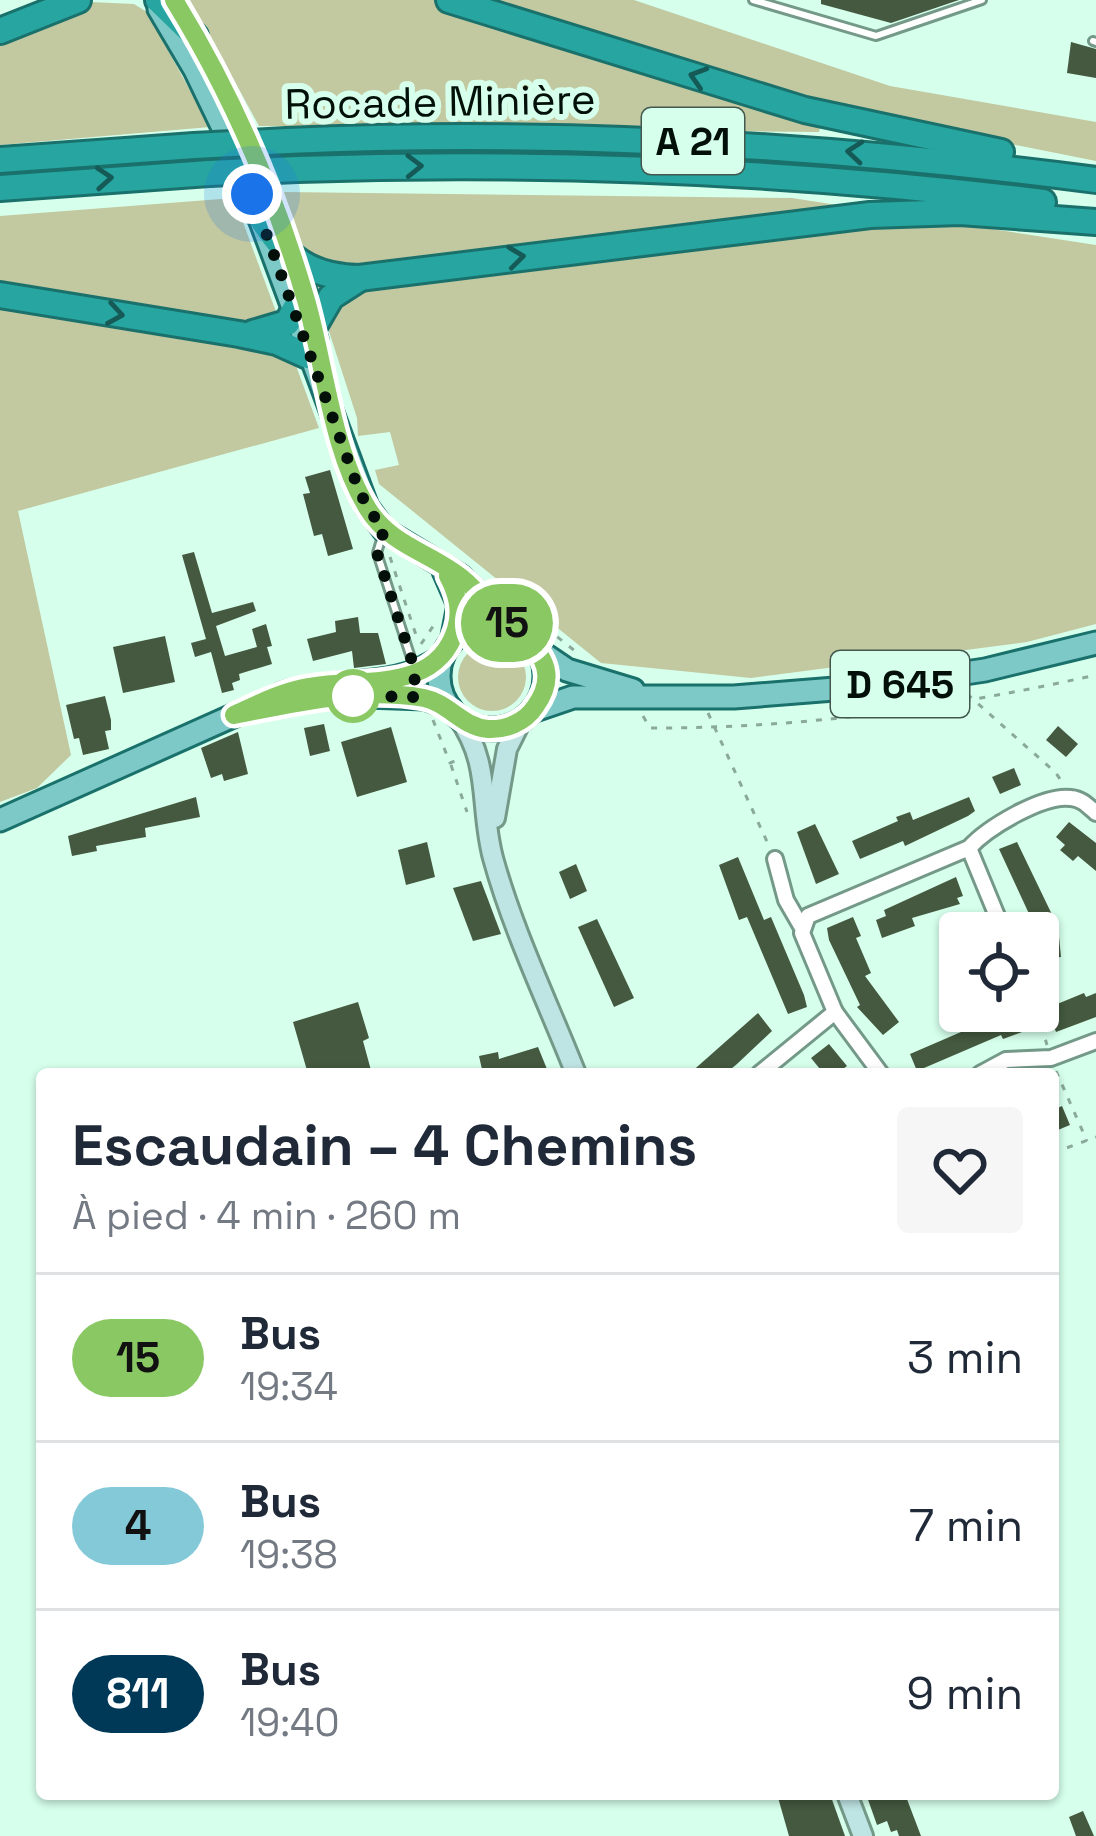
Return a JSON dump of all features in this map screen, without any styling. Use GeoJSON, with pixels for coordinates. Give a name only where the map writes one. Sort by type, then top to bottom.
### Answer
{"type":"FeatureCollection","features":[{"type":"Feature","properties":{"kind":"highway"},"geometry":{"type":"LineString","coordinates":[[0,31],[78,0]]}},
{"type":"Feature","properties":{"kind":"highway"},"geometry":{"type":"LineString","coordinates":[[156,0],[195,36]]}},
{"type":"Feature","properties":{"kind":"highway"},"geometry":{"type":"LineString","coordinates":[[449,0],[806,110],[927,140],[1093,168],[1096,176]]}},
{"type":"Feature","properties":{"kind":"highway","name":"Rocade Minière"},"geometry":{"type":"LineString","coordinates":[[0,160],[287,141],[499,136],[648,139],[865,153],[1096,176]]}},
{"type":"Feature","properties":{"kind":"highway","name":"Rocade Minière"},"geometry":{"type":"LineString","coordinates":[[0,188],[297,169],[541,165],[885,184],[1096,209]]}},
{"type":"Feature","properties":{"kind":"highway"},"geometry":{"type":"LineString","coordinates":[[261,218],[292,260],[319,274],[359,278],[870,215],[973,213],[1096,222]]}},
{"type":"Feature","properties":{"kind":"highway"},"geometry":{"type":"LineString","coordinates":[[239,334],[269,332],[359,278]]}},
{"type":"Feature","properties":{"kind":"highway"},"geometry":{"type":"LineString","coordinates":[[0,295],[239,334],[277,342],[308,356]]}},
{"type":"Feature","properties":{"kind":"main road"},"geometry":{"type":"LineString","coordinates":[[156,0],[219,116],[304,312],[308,356],[332,410]]}},
{"type":"Feature","properties":{"kind":"main road"},"geometry":{"type":"LineString","coordinates":[[195,36],[249,141],[292,260],[332,410],[362,496],[384,530],[460,576],[527,637],[539,651],[544,685],[526,716],[492,729],[474,726],[417,697],[330,698],[234,715]]}},
{"type":"Feature","properties":{"kind":"main road"},"geometry":{"type":"LineString","coordinates":[[440,566],[452,582],[459,605],[439,680],[454,713]]}},
{"type":"Feature","properties":{"kind":"main road"},"geometry":{"type":"LineString","coordinates":[[0,820],[302,688],[407,677],[477,625],[512,627]]}},
{"type":"Feature","properties":{"kind":"main road","name":"D 645"},"geometry":{"type":"LineString","coordinates":[[526,716],[573,697],[649,702],[822,692],[948,676],[1096,643]]}},
{"type":"Feature","properties":{"kind":"main road","name":"D 645"},"geometry":{"type":"LineString","coordinates":[[539,651],[567,670],[649,702]]}},
{"type":"Feature","properties":{"kind":"street"},"geometry":{"type":"LineString","coordinates":[[174,0],[195,36]]}},
{"type":"Feature","properties":{"kind":"street"},"geometry":{"type":"LineString","coordinates":[[454,713],[478,750],[490,847],[574,1068]]}},
{"type":"Feature","properties":{"kind":"street"},"geometry":{"type":"LineString","coordinates":[[490,847],[507,749],[526,716]]}},
{"type":"Feature","properties":{"kind":"street"},"geometry":{"type":"LineString","coordinates":[[802,926],[813,912],[968,848],[996,824],[1052,800],[1072,798],[1096,813]]}},
{"type":"Feature","properties":{"kind":"street"},"geometry":{"type":"LineString","coordinates":[[968,848],[995,912]]}},
{"type":"Feature","properties":{"kind":"street"},"geometry":{"type":"LineString","coordinates":[[775,859],[786,900],[802,926],[835,1012],[876,1068]]}},
{"type":"Feature","properties":{"kind":"street"},"geometry":{"type":"LineString","coordinates":[[766,1068],[835,1012]]}},
{"type":"Feature","properties":{"kind":"street"},"geometry":{"type":"LineString","coordinates":[[991,1068],[1006,1060],[1051,1058],[1096,1041]]}},
{"type":"Feature","properties":{"kind":"street"},"geometry":{"type":"LineString","coordinates":[[850,1800],[863,1836]]}},
{"type":"Feature","properties":{"kind":"lane"},"geometry":{"type":"LineString","coordinates":[[753,0],[876,36],[982,0]]}},
{"type":"Feature","properties":{"kind":"lane"},"geometry":{"type":"LineString","coordinates":[[384,530],[377,553],[412,661]]}},
{"type":"Feature","properties":{"kind":"path"},"geometry":{"type":"LineString","coordinates":[[384,530],[386,551],[398,572],[418,646],[442,615],[459,605]]}},
{"type":"Feature","properties":{"kind":"path"},"geometry":{"type":"LineString","coordinates":[[511,601],[576,650],[567,670]]}},
{"type":"Feature","properties":{"kind":"path"},"geometry":{"type":"LineString","coordinates":[[649,702],[643,720],[650,728],[848,720],[976,702],[1096,674]]}},
{"type":"Feature","properties":{"kind":"path"},"geometry":{"type":"LineString","coordinates":[[948,676],[1056,772],[1072,798]]}},
{"type":"Feature","properties":{"kind":"path"},"geometry":{"type":"LineString","coordinates":[[417,697],[418,710],[432,717],[450,763],[478,750]]}},
{"type":"Feature","properties":{"kind":"path"},"geometry":{"type":"LineString","coordinates":[[701,698],[775,859]]}},
{"type":"Feature","properties":{"kind":"path"},"geometry":{"type":"LineString","coordinates":[[1043,1032],[1055,1068]]}},
{"type":"Feature","properties":{"kind":"path"},"geometry":{"type":"LineString","coordinates":[[1059,1076],[1087,1141]]}},
{"type":"Feature","properties":{"kind":"path"},"geometry":{"type":"LineString","coordinates":[[1059,1151],[1096,1137]]}},
{"type":"Feature","properties":{"kind":"green space"},"geometry":{"type":"Polygon","coordinates":[[[46,0],[134,4],[147,12],[210,127],[0,145],[0,21],[46,0]]]}},
{"type":"Feature","properties":{"kind":"green space"},"geometry":{"type":"Polygon","coordinates":[[[190,0],[634,0],[890,86],[1096,122],[1096,161],[891,120],[826,101],[819,132],[259,126],[190,0]]]}},
{"type":"Feature","properties":{"kind":"green space"},"geometry":{"type":"Polygon","coordinates":[[[284,192],[792,198],[1096,245],[1096,624],[1027,642],[751,678],[601,663],[379,484],[375,470],[399,465],[390,432],[358,436],[357,418],[284,192]]]}},
{"type":"Feature","properties":{"kind":"green space"},"geometry":{"type":"Polygon","coordinates":[[[234,198],[319,428],[18,511],[71,755],[37,788],[0,802],[0,216],[234,198]]]}},
{"type":"Feature","properties":{"kind":"green space"},"geometry":{"type":"Polygon","coordinates":[[[492,643],[516,653],[526,677],[516,701],[492,711],[468,701],[458,677],[468,653],[492,643]]]}},
{"type":"Feature","properties":{"kind":"building"},"geometry":{"type":"Polygon","coordinates":[[[821,0],[959,0],[891,23],[821,4],[821,0]]]}},
{"type":"Feature","properties":{"kind":"building"},"geometry":{"type":"Polygon","coordinates":[[[1071,42],[1096,49],[1096,78],[1067,73],[1071,42]]]}},
{"type":"Feature","properties":{"kind":"building"},"geometry":{"type":"Polygon","coordinates":[[[330,470],[353,549],[328,556],[322,534],[314,536],[303,494],[310,493],[305,477],[330,470]]]}},
{"type":"Feature","properties":{"kind":"building"},"geometry":{"type":"Polygon","coordinates":[[[194,552],[212,613],[253,602],[256,611],[216,626],[225,656],[257,647],[252,629],[266,624],[272,646],[267,647],[272,664],[239,674],[240,680],[232,683],[234,690],[222,693],[211,652],[195,657],[191,643],[206,639],[182,555],[194,552]]]}},
{"type":"Feature","properties":{"kind":"building"},"geometry":{"type":"Polygon","coordinates":[[[358,617],[360,633],[378,633],[386,664],[354,668],[352,651],[313,661],[307,639],[336,632],[335,621],[358,617]]]}},
{"type":"Feature","properties":{"kind":"building"},"geometry":{"type":"Polygon","coordinates":[[[165,636],[175,682],[123,693],[113,647],[165,636]]]}},
{"type":"Feature","properties":{"kind":"building"},"geometry":{"type":"Polygon","coordinates":[[[105,696],[111,720],[111,730],[105,731],[109,749],[83,755],[66,705],[105,696]]]}},
{"type":"Feature","properties":{"kind":"building"},"geometry":{"type":"Polygon","coordinates":[[[324,724],[330,751],[310,756],[304,728],[324,724]]]}},
{"type":"Feature","properties":{"kind":"building"},"geometry":{"type":"Polygon","coordinates":[[[1058,726],[1078,744],[1066,757],[1046,740],[1058,726]]]}},
{"type":"Feature","properties":{"kind":"building"},"geometry":{"type":"Polygon","coordinates":[[[391,727],[407,782],[357,797],[341,742],[391,727]]]}},
{"type":"Feature","properties":{"kind":"building"},"geometry":{"type":"Polygon","coordinates":[[[238,732],[248,774],[224,781],[222,774],[211,778],[201,748],[238,732]]]}},
{"type":"Feature","properties":{"kind":"building"},"geometry":{"type":"Polygon","coordinates":[[[1014,768],[1021,785],[1000,794],[992,777],[1014,768]]]}},
{"type":"Feature","properties":{"kind":"building"},"geometry":{"type":"Polygon","coordinates":[[[196,797],[200,817],[145,828],[146,837],[96,846],[97,851],[72,856],[68,836],[196,797]]]}},
{"type":"Feature","properties":{"kind":"building"},"geometry":{"type":"Polygon","coordinates":[[[969,797],[975,811],[968,816],[905,846],[903,841],[860,859],[852,841],[898,821],[896,817],[910,812],[913,820],[969,797]]]}},
{"type":"Feature","properties":{"kind":"building"},"geometry":{"type":"Polygon","coordinates":[[[1069,822],[1096,843],[1096,871],[1078,856],[1073,861],[1060,850],[1065,845],[1056,837],[1069,822]]]}},
{"type":"Feature","properties":{"kind":"building"},"geometry":{"type":"Polygon","coordinates":[[[815,824],[839,874],[816,884],[797,832],[815,824]]]}},
{"type":"Feature","properties":{"kind":"building"},"geometry":{"type":"Polygon","coordinates":[[[427,842],[435,877],[406,885],[398,850],[427,842]]]}},
{"type":"Feature","properties":{"kind":"building"},"geometry":{"type":"Polygon","coordinates":[[[1017,842],[1051,912],[1028,912],[999,849],[1017,842]]]}},
{"type":"Feature","properties":{"kind":"building"},"geometry":{"type":"Polygon","coordinates":[[[738,857],[764,920],[771,917],[807,1007],[788,1014],[747,917],[739,920],[719,865],[738,857]]]}},
{"type":"Feature","properties":{"kind":"building"},"geometry":{"type":"Polygon","coordinates":[[[576,864],[587,891],[570,899],[559,872],[576,864]]]}},
{"type":"Feature","properties":{"kind":"building"},"geometry":{"type":"Polygon","coordinates":[[[956,877],[963,896],[957,898],[960,904],[912,918],[915,926],[882,938],[876,920],[886,916],[884,910],[956,877]]]}},
{"type":"Feature","properties":{"kind":"building"},"geometry":{"type":"Polygon","coordinates":[[[481,881],[501,934],[473,941],[453,888],[481,881]]]}},
{"type":"Feature","properties":{"kind":"building"},"geometry":{"type":"Polygon","coordinates":[[[853,917],[871,973],[865,976],[899,1022],[883,1035],[857,1007],[829,940],[827,928],[853,917]]]}},
{"type":"Feature","properties":{"kind":"building"},"geometry":{"type":"Polygon","coordinates":[[[597,919],[634,998],[614,1007],[578,927],[597,919]]]}},
{"type":"Feature","properties":{"kind":"building"},"geometry":{"type":"Polygon","coordinates":[[[1084,993],[1086,997],[1096,993],[1096,1017],[1059,1031],[1059,1003],[1084,993]]]}},
{"type":"Feature","properties":{"kind":"building"},"geometry":{"type":"Polygon","coordinates":[[[358,1002],[369,1038],[363,1041],[370,1068],[306,1068],[293,1022],[358,1002]]]}},
{"type":"Feature","properties":{"kind":"building"},"geometry":{"type":"Polygon","coordinates":[[[758,1013],[772,1031],[732,1068],[696,1068],[758,1013]]]}},
{"type":"Feature","properties":{"kind":"building"},"geometry":{"type":"Polygon","coordinates":[[[961,1032],[1022,1032],[1003,1039],[1001,1035],[924,1068],[916,1068],[910,1054],[961,1032]]]}},
{"type":"Feature","properties":{"kind":"building"},"geometry":{"type":"Polygon","coordinates":[[[829,1044],[847,1066],[819,1068],[811,1058],[829,1044]]]}},
{"type":"Feature","properties":{"kind":"building"},"geometry":{"type":"Polygon","coordinates":[[[538,1047],[547,1068],[482,1068],[479,1056],[498,1052],[499,1059],[538,1047]]]}},
{"type":"Feature","properties":{"kind":"building"},"geometry":{"type":"Polygon","coordinates":[[[1059,1107],[1070,1125],[1059,1130],[1059,1107]]]}},
{"type":"Feature","properties":{"kind":"building"},"geometry":{"type":"Polygon","coordinates":[[[779,1800],[832,1800],[845,1836],[789,1836],[779,1800]]]}},
{"type":"Feature","properties":{"kind":"building"},"geometry":{"type":"Polygon","coordinates":[[[868,1800],[907,1800],[921,1836],[899,1836],[897,1830],[891,1832],[887,1821],[877,1825],[868,1800]]]}},
{"type":"Feature","properties":{"kind":"building"},"geometry":{"type":"Polygon","coordinates":[[[1083,1811],[1094,1836],[1076,1836],[1069,1817],[1083,1811]]]}},
{"type":"Feature","properties":{"kind":"bus line","name":"15"},"geometry":{"type":"LineString","coordinates":[[174,0],[208,58],[257,161],[304,293],[332,410],[367,507],[384,530],[460,576],[502,619],[532,641],[545,674],[532,711],[498,729],[474,726],[432,700],[403,696],[330,698],[234,715],[302,688],[394,680],[434,663],[452,641],[459,620],[458,597],[448,576]]}},
{"type":"Feature","properties":{"kind":"route"},"geometry":{"type":"LineString","coordinates":[[252,194],[357,485],[384,530],[377,553],[412,661],[417,697],[353,696]]}}]}
